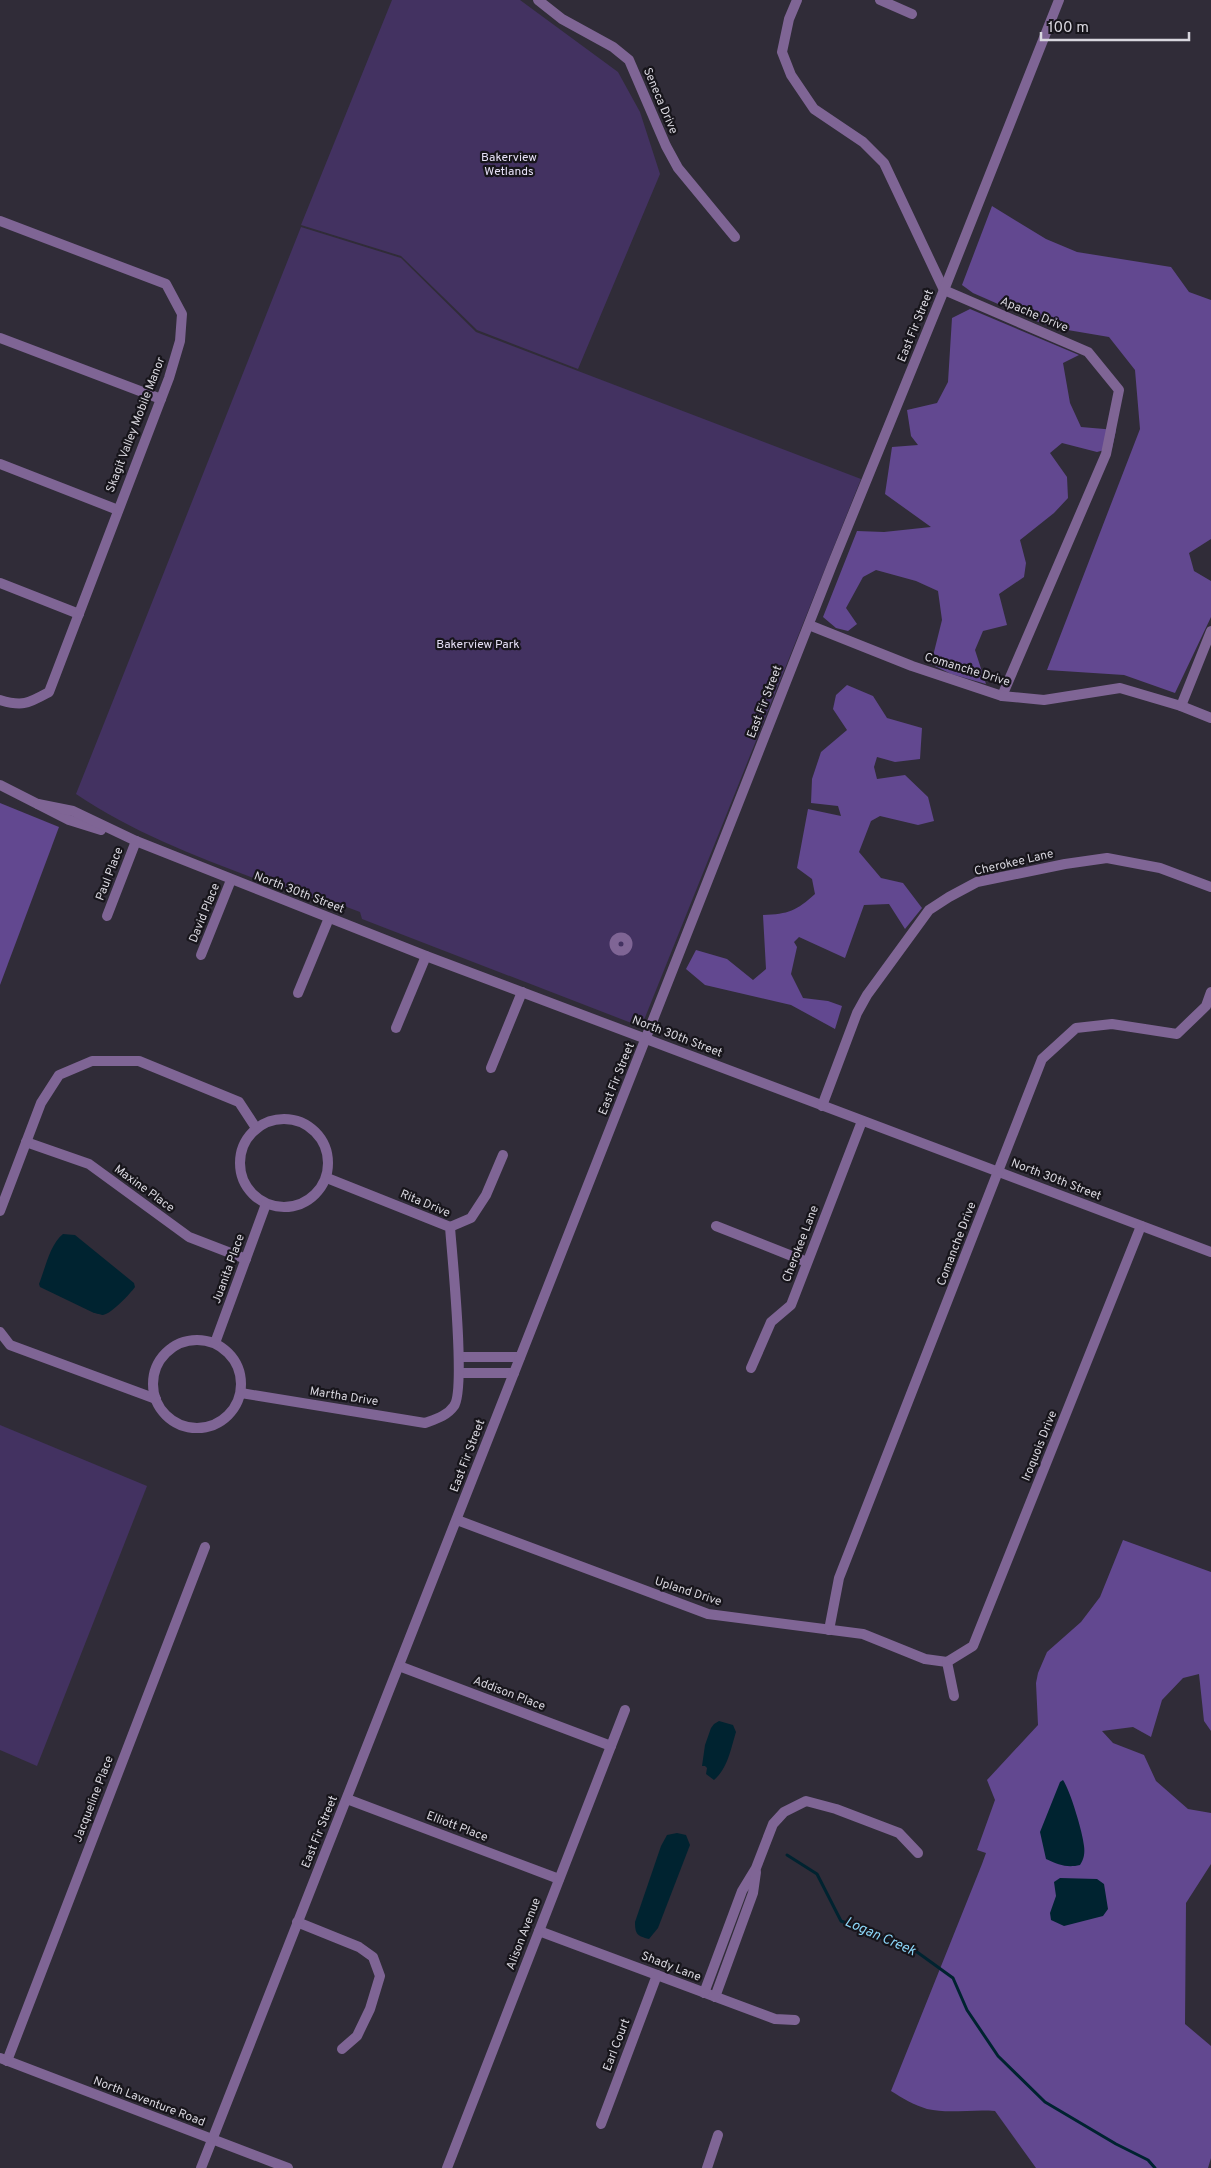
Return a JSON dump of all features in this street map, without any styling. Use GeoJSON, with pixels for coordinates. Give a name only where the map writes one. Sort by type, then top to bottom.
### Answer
{"type":"FeatureCollection","features":[{"type":"Feature","properties":{"kind":"street","name":"Seneca Drive"},"geometry":{"type":"LineString","coordinates":[[538,0],[562,19],[613,47],[629,60],[666,146],[678,168],[735,237]]}},
{"type":"Feature","properties":{"kind":"street"},"geometry":{"type":"LineString","coordinates":[[797,0],[789,19],[782,52],[790,75],[814,110],[863,142],[884,163],[944,290]]}},
{"type":"Feature","properties":{"kind":"street"},"geometry":{"type":"LineString","coordinates":[[880,0],[912,14]]}},
{"type":"Feature","properties":{"kind":"street","name":"East Fir Street"},"geometry":{"type":"LineString","coordinates":[[201,2168],[808,625],[1059,0]]}},
{"type":"Feature","properties":{"kind":"street","name":"Skagit Valley Mobile Manor"},"geometry":{"type":"LineString","coordinates":[[0,221],[166,284],[182,314],[180,342],[161,398],[49,692],[28,704],[10,703],[0,700]]}},
{"type":"Feature","properties":{"kind":"street","name":"Apache Drive"},"geometry":{"type":"LineString","coordinates":[[944,290],[1088,352],[1120,390],[1106,454],[1002,696]]}},
{"type":"Feature","properties":{"kind":"street"},"geometry":{"type":"LineString","coordinates":[[0,338],[161,398]]}},
{"type":"Feature","properties":{"kind":"street"},"geometry":{"type":"LineString","coordinates":[[0,464],[118,510]]}},
{"type":"Feature","properties":{"kind":"street"},"geometry":{"type":"LineString","coordinates":[[0,583],[79,614]]}},
{"type":"Feature","properties":{"kind":"street","name":"Comanche Drive"},"geometry":{"type":"LineString","coordinates":[[808,625],[912,666],[1002,696],[1044,700],[1120,688],[1181,706],[1211,718]]}},
{"type":"Feature","properties":{"kind":"street"},"geometry":{"type":"LineString","coordinates":[[1181,706],[1211,631]]}},
{"type":"Feature","properties":{"kind":"street","name":"North 30th Street"},"geometry":{"type":"LineString","coordinates":[[0,785],[69,820],[136,841],[426,956],[1211,1252]]}},
{"type":"Feature","properties":{"kind":"street","name":"Paul Place"},"geometry":{"type":"LineString","coordinates":[[107,916],[136,841]]}},
{"type":"Feature","properties":{"kind":"street","name":"Cherokee Lane"},"geometry":{"type":"LineString","coordinates":[[822,1106],[857,1013],[867,995],[929,910],[949,897],[977,882],[1065,864],[1107,858],[1160,868],[1211,887]]}},
{"type":"Feature","properties":{"kind":"street","name":"David Place"},"geometry":{"type":"LineString","coordinates":[[201,955],[231,880]]}},
{"type":"Feature","properties":{"kind":"street"},"geometry":{"type":"LineString","coordinates":[[298,993],[328,918]]}},
{"type":"Feature","properties":{"kind":"street"},"geometry":{"type":"LineString","coordinates":[[396,1028],[426,956]]}},
{"type":"Feature","properties":{"kind":"street"},"geometry":{"type":"LineString","coordinates":[[491,1068],[522,992]]}},
{"type":"Feature","properties":{"kind":"street","name":"Comanche Drive"},"geometry":{"type":"LineString","coordinates":[[829,1630],[839,1578],[1042,1059],[1076,1028],[1112,1024],[1178,1034],[1206,1006],[1211,992]]}},
{"type":"Feature","properties":{"kind":"street"},"geometry":{"type":"LineString","coordinates":[[0,1211],[41,1103],[60,1075],[92,1061],[139,1061],[239,1102],[256,1128]]}},
{"type":"Feature","properties":{"kind":"street"},"geometry":{"type":"LineString","coordinates":[[283,1118],[297,1120],[310,1126],[320,1136],[327,1150],[329,1164],[326,1178],[317,1194],[302,1204],[284,1208],[266,1204],[253,1196],[244,1183],[240,1169],[241,1154],[246,1140],[256,1128],[269,1121],[283,1118]]}},
{"type":"Feature","properties":{"kind":"street","name":"Cherokee Lane"},"geometry":{"type":"LineString","coordinates":[[752,1368],[771,1322],[791,1305],[862,1121]]}},
{"type":"Feature","properties":{"kind":"street","name":"Maxine Place"},"geometry":{"type":"LineString","coordinates":[[26,1142],[89,1164],[189,1237],[246,1259]]}},
{"type":"Feature","properties":{"kind":"street"},"geometry":{"type":"LineString","coordinates":[[450,1227],[471,1218],[486,1195],[503,1155]]}},
{"type":"Feature","properties":{"kind":"street","name":"Rita Drive"},"geometry":{"type":"LineString","coordinates":[[326,1178],[450,1227],[460,1373],[455,1405],[442,1417]]}},
{"type":"Feature","properties":{"kind":"street","name":"Juanita Place"},"geometry":{"type":"LineString","coordinates":[[215,1343],[266,1204]]}},
{"type":"Feature","properties":{"kind":"street"},"geometry":{"type":"LineString","coordinates":[[716,1226],[807,1262]]}},
{"type":"Feature","properties":{"kind":"street","name":"Iroquois Drive"},"geometry":{"type":"LineString","coordinates":[[947,1662],[973,1646],[1141,1226]]}},
{"type":"Feature","properties":{"kind":"street"},"geometry":{"type":"LineString","coordinates":[[0,1332],[10,1345],[156,1399]]}},
{"type":"Feature","properties":{"kind":"street"},"geometry":{"type":"LineString","coordinates":[[198,1339],[215,1343],[232,1355],[241,1373],[241,1393],[233,1410],[219,1423],[201,1428],[182,1426],[166,1415],[156,1399],[153,1382],[157,1365],[167,1351],[181,1342],[198,1339]]}},
{"type":"Feature","properties":{"kind":"street"},"geometry":{"type":"LineString","coordinates":[[459,1357],[520,1357]]}},
{"type":"Feature","properties":{"kind":"street"},"geometry":{"type":"LineString","coordinates":[[460,1373],[514,1373]]}},
{"type":"Feature","properties":{"kind":"street","name":"Martha Drive"},"geometry":{"type":"LineString","coordinates":[[241,1393],[425,1423],[442,1417]]}},
{"type":"Feature","properties":{"kind":"street","name":"Upland Drive"},"geometry":{"type":"LineString","coordinates":[[457,1520],[708,1614],[863,1634],[925,1659],[947,1662]]}},
{"type":"Feature","properties":{"kind":"street","name":"Jacqueline Place"},"geometry":{"type":"LineString","coordinates":[[3,2059],[206,1547]]}},
{"type":"Feature","properties":{"kind":"street"},"geometry":{"type":"LineString","coordinates":[[947,1662],[954,1696]]}},
{"type":"Feature","properties":{"kind":"street","name":"Addison Place"},"geometry":{"type":"LineString","coordinates":[[399,1666],[610,1746]]}},
{"type":"Feature","properties":{"kind":"street","name":"Alison Avenue"},"geometry":{"type":"LineString","coordinates":[[447,2168],[624,1710]]}},
{"type":"Feature","properties":{"kind":"street","name":"Elliott Place"},"geometry":{"type":"LineString","coordinates":[[346,1799],[559,1879]]}},
{"type":"Feature","properties":{"kind":"street"},"geometry":{"type":"LineString","coordinates":[[704,1993],[742,1892],[756,1868],[773,1824],[784,1812],[806,1801],[836,1809],[900,1833],[918,1853]]}},
{"type":"Feature","properties":{"kind":"street"},"geometry":{"type":"LineString","coordinates":[[715,1997],[753,1894],[756,1868]]}},
{"type":"Feature","properties":{"kind":"street"},"geometry":{"type":"LineString","coordinates":[[297,1922],[360,1947],[373,1957],[380,1976],[370,2009],[357,2036],[342,2049]]}},
{"type":"Feature","properties":{"kind":"street","name":"Shady Lane"},"geometry":{"type":"LineString","coordinates":[[539,1931],[775,2019],[796,2020]]}},
{"type":"Feature","properties":{"kind":"street","name":"Earl Court"},"geometry":{"type":"LineString","coordinates":[[601,2124],[657,1975]]}},
{"type":"Feature","properties":{"kind":"street","name":"North Laventure Road"},"geometry":{"type":"LineString","coordinates":[[3,2059],[288,2168]]}},
{"type":"Feature","properties":{"kind":"street"},"geometry":{"type":"LineString","coordinates":[[707,2168],[718,2135]]}},
{"type":"Feature","properties":{"kind":"green space","name":"Bakerview Wetlands"},"geometry":{"type":"Polygon","coordinates":[[[392,0],[520,0],[618,72],[640,112],[660,174],[578,369],[477,330],[401,256],[301,225],[392,0]]]}},
{"type":"Feature","properties":{"kind":"green space","name":"Bakerview Park"},"geometry":{"type":"Polygon","coordinates":[[[301,227],[401,258],[476,332],[861,479],[644,1020],[634,1024],[362,919],[360,912],[336,903],[323,904],[196,856],[134,828],[76,794],[301,227]]]}},
{"type":"Feature","properties":{"kind":"green space"},"geometry":{"type":"Polygon","coordinates":[[[0,1425],[147,1486],[37,1766],[0,1750],[0,1425]]]}},
{"type":"Feature","properties":{"kind":"shaded area"},"geometry":{"type":"Polygon","coordinates":[[[992,206],[1046,239],[1077,252],[1171,267],[1189,292],[1211,300],[1211,539],[1189,553],[1194,571],[1211,581],[1211,617],[1175,693],[1124,675],[1047,670],[1140,429],[1135,370],[1109,337],[1050,327],[973,293],[962,285],[992,206]]]}},
{"type":"Feature","properties":{"kind":"shaded area"},"geometry":{"type":"Polygon","coordinates":[[[970,309],[1079,355],[1063,363],[1070,403],[1081,427],[1116,430],[1112,448],[1097,452],[1062,443],[1050,453],[1067,477],[1068,498],[1054,513],[1020,540],[1026,563],[1024,577],[999,594],[1007,625],[983,631],[975,650],[986,684],[951,674],[931,664],[942,620],[938,591],[916,581],[876,570],[863,577],[846,608],[857,624],[848,631],[836,628],[823,617],[857,531],[884,532],[931,527],[885,494],[892,447],[918,445],[911,436],[907,410],[937,403],[948,382],[952,318],[970,309]]]}},
{"type":"Feature","properties":{"kind":"shaded area"},"geometry":{"type":"Polygon","coordinates":[[[847,685],[873,696],[887,718],[922,728],[920,759],[895,762],[877,757],[874,767],[877,779],[905,775],[928,797],[934,821],[918,825],[880,816],[871,821],[859,852],[881,878],[903,883],[922,908],[905,929],[889,904],[864,905],[845,958],[799,937],[794,942],[797,947],[791,974],[803,998],[828,1001],[842,1006],[835,1029],[791,1005],[705,985],[686,969],[696,950],[727,959],[753,980],[766,969],[763,915],[779,914],[797,908],[815,894],[812,879],[797,868],[808,809],[841,816],[838,806],[811,803],[812,779],[821,752],[847,730],[833,709],[836,695],[847,685]]]}},
{"type":"Feature","properties":{"kind":"shaded area"},"geometry":{"type":"Polygon","coordinates":[[[0,803],[59,827],[0,985],[0,803]]]}},
{"type":"Feature","properties":{"kind":"shaded area"},"geometry":{"type":"Polygon","coordinates":[[[1123,1540],[1211,1572],[1211,1731],[1204,1721],[1199,1674],[1183,1678],[1162,1700],[1151,1737],[1133,1727],[1102,1731],[1113,1743],[1144,1755],[1156,1781],[1188,1809],[1211,1813],[1211,1864],[1186,1903],[1185,2024],[1211,2046],[1211,2158],[1208,2168],[1036,2168],[995,2111],[927,2109],[891,2091],[986,1853],[977,1850],[995,1800],[987,1780],[1038,1725],[1036,1683],[1047,1652],[1081,1622],[1100,1597],[1123,1540]]]}},
{"type":"Feature","properties":{"kind":"water"},"geometry":{"type":"Polygon","coordinates":[[[63,1234],[75,1235],[134,1283],[135,1287],[129,1294],[106,1314],[94,1313],[40,1287],[39,1284],[51,1250],[58,1238],[63,1234]]]}},
{"type":"Feature","properties":{"kind":"water"},"geometry":{"type":"Polygon","coordinates":[[[719,1721],[733,1725],[736,1732],[726,1764],[714,1780],[706,1774],[707,1768],[702,1766],[705,1745],[711,1728],[719,1721]]]}},
{"type":"Feature","properties":{"kind":"water"},"geometry":{"type":"Polygon","coordinates":[[[1063,1780],[1076,1812],[1084,1846],[1084,1854],[1080,1865],[1075,1866],[1063,1865],[1046,1859],[1040,1832],[1060,1782],[1063,1780]]]}},
{"type":"Feature","properties":{"kind":"water"},"geometry":{"type":"Polygon","coordinates":[[[677,1833],[686,1835],[690,1845],[658,1928],[649,1939],[645,1938],[638,1934],[635,1922],[661,1846],[667,1835],[677,1833]]]}},
{"type":"Feature","properties":{"kind":"water"},"geometry":{"type":"Polygon","coordinates":[[[1060,1878],[1097,1879],[1104,1884],[1108,1909],[1103,1916],[1064,1926],[1051,1920],[1050,1913],[1056,1896],[1054,1882],[1060,1878]]]}},
{"type":"Feature","properties":{"kind":"waterway","name":"Logan Creek"},"geometry":{"type":"LineString","coordinates":[[787,1855],[817,1874],[841,1921],[917,1952],[953,1978],[967,2010],[998,2056],[1045,2102],[1116,2144],[1148,2160],[1155,2168]]}}]}
